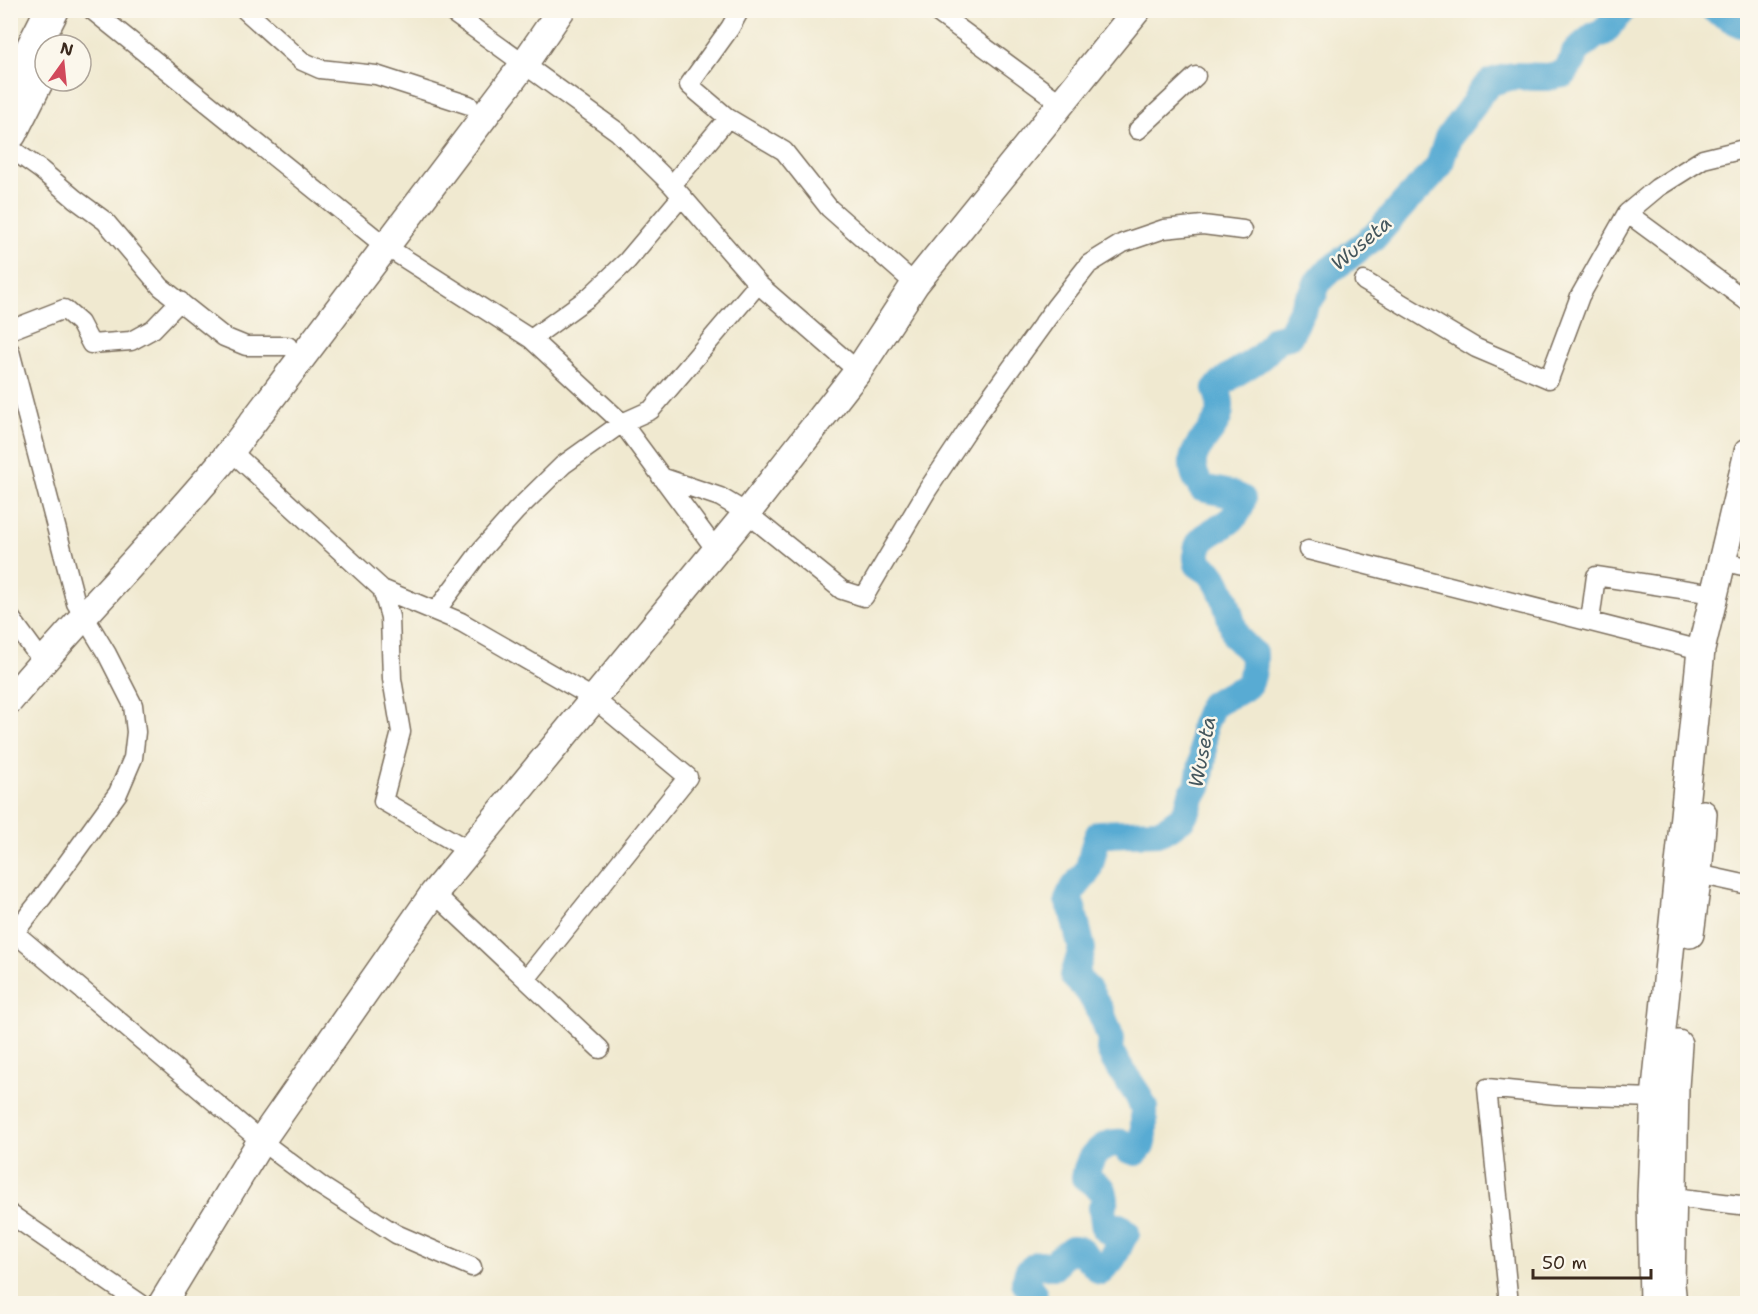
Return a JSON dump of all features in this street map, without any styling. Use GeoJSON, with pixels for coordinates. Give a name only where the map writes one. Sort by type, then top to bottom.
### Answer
{"type":"FeatureCollection","features":[{"type":"Feature","properties":{"kind":"highway"},"geometry":{"type":"LineString","coordinates":[[10,93],[52,10]]}},
{"type":"Feature","properties":{"kind":"highway"},"geometry":{"type":"LineString","coordinates":[[60,33],[72,10]]}},
{"type":"Feature","properties":{"kind":"highway"},"geometry":{"type":"LineString","coordinates":[[10,133],[33,88]]}},
{"type":"Feature","properties":{"kind":"street"},"geometry":{"type":"LineString","coordinates":[[92,10],[378,240],[531,339],[622,423],[716,550]]}},
{"type":"Feature","properties":{"kind":"street"},"geometry":{"type":"LineString","coordinates":[[245,10],[302,61],[320,69],[376,75],[469,105]]}},
{"type":"Feature","properties":{"kind":"street"},"geometry":{"type":"LineString","coordinates":[[449,10],[618,132],[677,191],[758,284],[858,370]]}},
{"type":"Feature","properties":{"kind":"street"},"geometry":{"type":"LineString","coordinates":[[10,700],[80,609],[172,497],[288,346],[378,240],[517,59],[541,10]]}},
{"type":"Feature","properties":{"kind":"street"},"geometry":{"type":"LineString","coordinates":[[10,678],[34,650],[80,609],[185,507],[231,451],[469,105],[517,59],[561,10]]}},
{"type":"Feature","properties":{"kind":"street"},"geometry":{"type":"LineString","coordinates":[[740,10],[730,28],[688,85],[728,118],[784,151],[830,208],[915,284]]}},
{"type":"Feature","properties":{"kind":"street"},"geometry":{"type":"LineString","coordinates":[[934,10],[1062,104]]}},
{"type":"Feature","properties":{"kind":"street"},"geometry":{"type":"LineString","coordinates":[[162,1304],[261,1141],[434,893],[747,513],[858,370],[915,284],[1137,10]]}},
{"type":"Feature","properties":{"kind":"street"},"geometry":{"type":"LineString","coordinates":[[1138,130],[1196,76]]}},
{"type":"Feature","properties":{"kind":"street"},"geometry":{"type":"LineString","coordinates":[[531,339],[589,297],[627,261],[728,118]]}},
{"type":"Feature","properties":{"kind":"street"},"geometry":{"type":"LineString","coordinates":[[10,148],[105,221],[161,287],[224,337],[246,346],[288,346]]}},
{"type":"Feature","properties":{"kind":"street"},"geometry":{"type":"LineString","coordinates":[[1364,281],[1476,348],[1549,379],[1580,296],[1627,213],[1657,188],[1703,159],[1748,148]]}},
{"type":"Feature","properties":{"kind":"street"},"geometry":{"type":"LineString","coordinates":[[1627,213],[1748,302]]}},
{"type":"Feature","properties":{"kind":"street"},"geometry":{"type":"LineString","coordinates":[[661,477],[720,497],[747,513],[842,590],[864,597],[928,489],[978,414],[1089,264],[1123,243],[1164,229],[1203,225],[1243,230]]}},
{"type":"Feature","properties":{"kind":"street"},"geometry":{"type":"LineString","coordinates":[[436,611],[482,549],[516,511],[563,465],[622,423],[651,410],[758,284]]}},
{"type":"Feature","properties":{"kind":"street"},"geometry":{"type":"LineString","coordinates":[[10,330],[64,309],[80,323],[91,344],[131,341],[153,329],[180,301]]}},
{"type":"Feature","properties":{"kind":"street"},"geometry":{"type":"LineString","coordinates":[[10,351],[80,609],[107,654],[133,705],[136,732],[133,758],[118,793],[42,898],[13,930],[261,1141],[321,1186],[396,1234],[472,1267]]}},
{"type":"Feature","properties":{"kind":"street"},"geometry":{"type":"LineString","coordinates":[[231,451],[382,589],[461,622],[593,698],[688,777],[526,979]]}},
{"type":"Feature","properties":{"kind":"street"},"geometry":{"type":"LineString","coordinates":[[1673,1304],[1671,1284],[1675,1087],[1681,931],[1701,650],[1748,452]]}},
{"type":"Feature","properties":{"kind":"street"},"geometry":{"type":"LineString","coordinates":[[1653,1304],[1651,1196],[1655,1098],[1681,931],[1698,874],[1709,732],[1718,659],[1743,566],[1748,526]]}},
{"type":"Feature","properties":{"kind":"street"},"geometry":{"type":"LineString","coordinates":[[1308,550],[1701,650]]}},
{"type":"Feature","properties":{"kind":"street"},"geometry":{"type":"LineString","coordinates":[[1590,621],[1596,576],[1714,594]]}},
{"type":"Feature","properties":{"kind":"street"},"geometry":{"type":"LineString","coordinates":[[382,589],[390,617],[392,679],[400,732],[382,801],[468,850]]}},
{"type":"Feature","properties":{"kind":"street"},"geometry":{"type":"LineString","coordinates":[[10,617],[34,650]]}},
{"type":"Feature","properties":{"kind":"street"},"geometry":{"type":"LineString","coordinates":[[1698,874],[1748,885]]}},
{"type":"Feature","properties":{"kind":"street"},"geometry":{"type":"LineString","coordinates":[[434,893],[600,1049]]}},
{"type":"Feature","properties":{"kind":"street"},"geometry":{"type":"LineString","coordinates":[[1509,1304],[1487,1088],[1556,1095],[1655,1098]]}},
{"type":"Feature","properties":{"kind":"street"},"geometry":{"type":"LineString","coordinates":[[1673,1197],[1748,1206]]}},
{"type":"Feature","properties":{"kind":"street"},"geometry":{"type":"LineString","coordinates":[[10,1214],[141,1304]]}},
{"type":"Feature","properties":{"kind":"waterway","name":"Wuseta"},"geometry":{"type":"LineString","coordinates":[[1036,1304],[1033,1293],[1025,1282],[1028,1272],[1038,1264],[1054,1266],[1072,1249],[1080,1250],[1101,1271],[1113,1257],[1126,1233],[1119,1227],[1111,1232],[1105,1229],[1102,1208],[1105,1199],[1103,1190],[1085,1177],[1089,1163],[1102,1148],[1122,1143],[1127,1149],[1136,1152],[1141,1146],[1144,1134],[1144,1108],[1114,1059],[1110,1050],[1111,1039],[1100,1010],[1088,990],[1074,976],[1082,949],[1068,900],[1072,890],[1089,867],[1099,834],[1160,832],[1182,818],[1192,794],[1198,787],[1203,758],[1203,727],[1212,705],[1244,688],[1251,678],[1253,668],[1254,655],[1236,637],[1218,583],[1210,572],[1198,564],[1197,551],[1200,542],[1232,519],[1239,511],[1242,499],[1231,494],[1202,488],[1194,472],[1193,459],[1197,448],[1218,418],[1220,405],[1216,389],[1263,355],[1275,339],[1289,336],[1307,301],[1314,293],[1317,283],[1325,274],[1375,236],[1439,166],[1448,138],[1480,93],[1491,82],[1513,76],[1547,77],[1563,74],[1573,60],[1575,52],[1594,36],[1604,32],[1622,10]]}},
{"type":"Feature","properties":{"kind":"waterway","name":"Wuseta"},"geometry":{"type":"LineString","coordinates":[[1715,10],[1741,24],[1748,24]]}}]}
